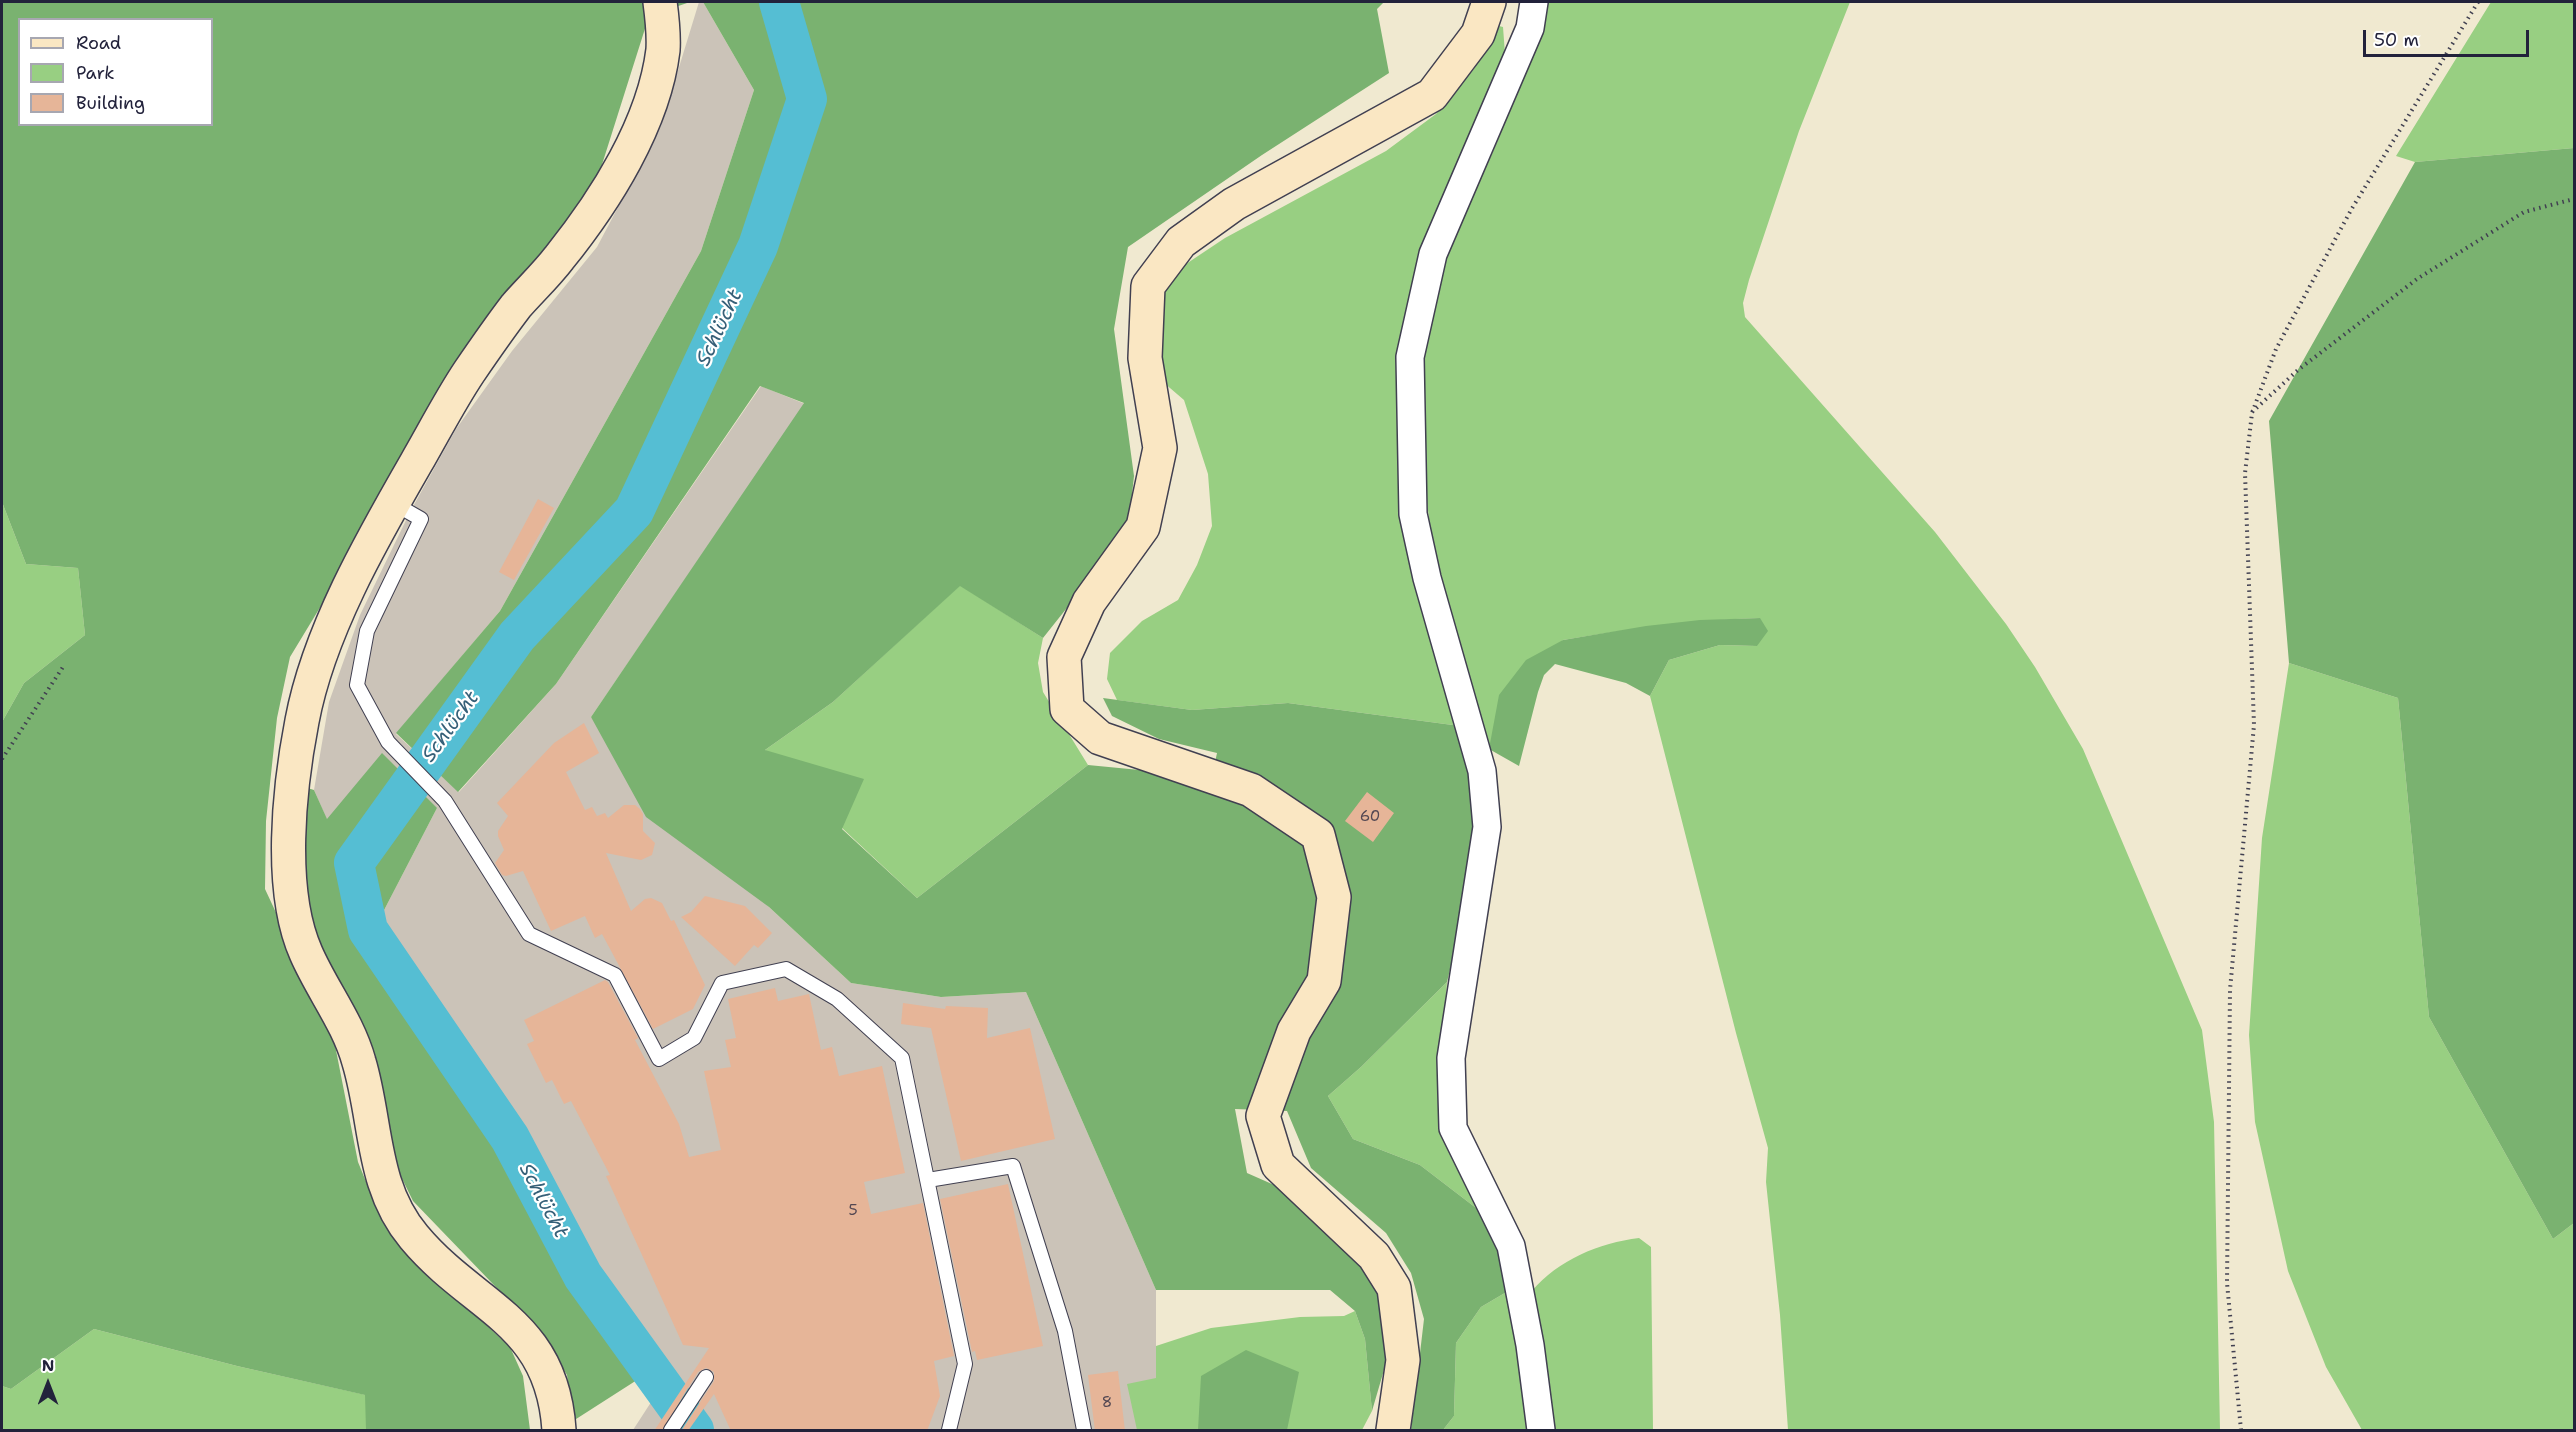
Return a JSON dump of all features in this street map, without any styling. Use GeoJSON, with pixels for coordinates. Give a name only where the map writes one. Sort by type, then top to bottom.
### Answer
{"type":"FeatureCollection","features":[{"type":"Feature","properties":{"kind":"street"},"geometry":{"type":"LineString","coordinates":[[559,1431],[556,1400],[549,1377],[528,1340],[493,1306],[441,1265],[412,1235],[387,1192],[376,1159],[370,1103],[358,1057],[345,1024],[307,956],[295,925],[290,891],[293,773],[302,717],[317,665],[348,591],[393,503],[468,375],[516,307],[561,256],[611,185],[634,142],[656,85],[663,47],[660,2]]}},
{"type":"Feature","properties":{"kind":"street"},"geometry":{"type":"LineString","coordinates":[[1393,1431],[1402,1360],[1394,1288],[1374,1256],[1278,1165],[1263,1116],[1294,1031],[1324,981],[1334,897],[1318,835],[1251,790],[1100,738],[1067,709],[1064,657],[1089,603],[1143,527],[1160,448],[1145,358],[1148,286],[1181,242],[1234,204],[1432,94],[1479,34],[1489,2]]}},
{"type":"Feature","properties":{"kind":"street"},"geometry":{"type":"LineString","coordinates":[[1534,2],[1530,28],[1433,254],[1410,357],[1413,514],[1427,578],[1482,771],[1487,827],[1451,1058],[1453,1128],[1510,1246],[1530,1345],[1541,1431]]}},
{"type":"Feature","properties":{"kind":"lane"},"geometry":{"type":"LineString","coordinates":[[393,503],[421,519],[366,632],[357,685],[388,742],[446,801],[529,934],[615,975],[659,1059],[694,1038],[722,983],[786,969],[837,999],[902,1058],[965,1364],[949,1431]]}},
{"type":"Feature","properties":{"kind":"lane"},"geometry":{"type":"LineString","coordinates":[[927,1180],[1013,1166],[1065,1331],[1084,1431]]}},
{"type":"Feature","properties":{"kind":"lane"},"geometry":{"type":"LineString","coordinates":[[671,1431],[706,1377]]}},
{"type":"Feature","properties":{"kind":"path"},"geometry":{"type":"LineString","coordinates":[[2241,1431],[2227,1283],[2230,990],[2254,724],[2245,473],[2252,413],[2276,350],[2351,210],[2478,2]]}},
{"type":"Feature","properties":{"kind":"path"},"geometry":{"type":"LineString","coordinates":[[2252,413],[2298,370],[2418,279],[2524,212],[2574,199]]}},
{"type":"Feature","properties":{"kind":"path"},"geometry":{"type":"LineString","coordinates":[[2,759],[63,667]]}},
{"type":"Feature","properties":{"kind":"shaded area"},"geometry":{"type":"Polygon","coordinates":[[[699,2],[703,2],[754,90],[701,251],[500,611],[396,734],[459,792],[556,684],[761,386],[805,404],[591,717],[769,907],[851,983],[941,997],[1026,992],[1156,1290],[1156,1430],[633,1430],[668,1376],[381,916],[437,808],[327,820],[314,790],[329,702],[360,615],[410,512],[456,429],[512,351],[597,247],[661,126],[699,2]]]}},
{"type":"Feature","properties":{"kind":"green space"},"geometry":{"type":"Polygon","coordinates":[[[2,2],[690,2],[649,16],[599,174],[487,332],[290,657],[277,718],[266,821],[265,889],[333,1035],[358,1162],[380,1216],[427,1270],[510,1347],[523,1376],[530,1430],[366,1430],[365,1395],[237,1366],[94,1329],[11,1389],[2,1386],[2,722],[24,683],[85,635],[78,568],[26,564],[2,502],[2,2]]]}},
{"type":"Feature","properties":{"kind":"green space"},"geometry":{"type":"Polygon","coordinates":[[[703,2],[1384,2],[1377,9],[1389,73],[1262,155],[1128,247],[1114,329],[1134,476],[1128,531],[1043,638],[960,586],[833,702],[765,750],[864,779],[842,829],[917,898],[1088,765],[1212,777],[1217,753],[1159,739],[1112,716],[1103,698],[1192,710],[1288,703],[1460,726],[1484,828],[1447,982],[1361,1067],[1328,1096],[1353,1139],[1420,1165],[1480,1211],[1515,1287],[1481,1307],[1456,1343],[1454,1416],[1443,1430],[1411,1430],[1424,1319],[1411,1273],[1386,1233],[1311,1168],[1287,1111],[1235,1109],[1247,1173],[1290,1192],[1377,1270],[1393,1339],[1372,1411],[1365,1339],[1355,1311],[1330,1290],[1156,1290],[1026,992],[941,997],[851,983],[769,907],[646,817],[591,717],[804,403],[760,386],[556,684],[458,792],[396,733],[500,611],[701,251],[754,90],[703,2]]]}},
{"type":"Feature","properties":{"kind":"green space"},"geometry":{"type":"Polygon","coordinates":[[[1546,2],[1850,2],[1799,131],[1749,280],[1743,303],[1745,317],[1935,532],[2006,624],[2035,667],[2083,749],[2202,1030],[2214,1122],[2220,1430],[1788,1430],[1780,1315],[1766,1182],[1768,1148],[1736,1033],[1650,696],[1669,660],[1720,645],[1757,646],[1760,618],[1661,626],[1563,640],[1489,749],[1437,581],[1425,487],[1420,391],[1425,336],[1448,246],[1492,154],[1541,35],[1546,2]]]}},
{"type":"Feature","properties":{"kind":"green space"},"geometry":{"type":"Polygon","coordinates":[[[2491,2],[2574,2],[2574,148],[2415,162],[2396,156],[2491,2]]]}},
{"type":"Feature","properties":{"kind":"green space"},"geometry":{"type":"Polygon","coordinates":[[[1495,25],[1503,27],[1505,54],[1417,271],[1401,331],[1402,380],[1460,726],[1288,703],[1192,710],[1117,700],[1107,679],[1110,653],[1142,621],[1178,600],[1197,565],[1212,526],[1208,474],[1184,400],[1163,382],[1162,293],[1186,264],[1225,238],[1386,151],[1436,114],[1474,69],[1495,25]]]}},
{"type":"Feature","properties":{"kind":"green space"},"geometry":{"type":"Polygon","coordinates":[[[2574,148],[2574,1223],[2553,1239],[2429,1017],[2398,698],[2289,663],[2269,421],[2415,162],[2574,148]]]}},
{"type":"Feature","properties":{"kind":"green space"},"geometry":{"type":"Polygon","coordinates":[[[2,502],[26,564],[78,568],[85,635],[24,683],[2,722],[2,502]]]}},
{"type":"Feature","properties":{"kind":"green space"},"geometry":{"type":"Polygon","coordinates":[[[960,585],[1043,638],[1038,663],[1043,692],[1088,765],[917,898],[842,828],[765,750],[833,702],[960,585]]]}},
{"type":"Feature","properties":{"kind":"green space"},"geometry":{"type":"Polygon","coordinates":[[[1760,618],[1768,631],[1757,646],[1720,645],[1669,660],[1650,696],[1626,683],[1555,664],[1544,675],[1538,692],[1519,766],[1489,749],[1499,695],[1526,660],[1563,640],[1646,626],[1700,620],[1760,618]]]}},
{"type":"Feature","properties":{"kind":"green space"},"geometry":{"type":"Polygon","coordinates":[[[2289,663],[2398,698],[2429,1017],[2553,1239],[2574,1223],[2574,1430],[2362,1430],[2326,1367],[2288,1271],[2255,1122],[2249,1035],[2262,838],[2289,663]]]}},
{"type":"Feature","properties":{"kind":"green space"},"geometry":{"type":"Polygon","coordinates":[[[382,753],[437,808],[381,916],[537,1162],[651,1371],[573,1421],[567,1375],[544,1337],[413,1201],[392,1158],[299,899],[298,785],[314,790],[327,819],[382,753]]]}},
{"type":"Feature","properties":{"kind":"green space"},"geometry":{"type":"Polygon","coordinates":[[[1447,982],[1438,1104],[1480,1211],[1420,1165],[1353,1139],[1328,1096],[1361,1067],[1447,982]]]}},
{"type":"Feature","properties":{"kind":"green space"},"geometry":{"type":"Polygon","coordinates":[[[1639,1238],[1651,1247],[1653,1430],[1549,1430],[1532,1291],[1554,1270],[1580,1255],[1609,1244],[1639,1238]]]}},
{"type":"Feature","properties":{"kind":"green space"},"geometry":{"type":"Polygon","coordinates":[[[1515,1287],[1536,1430],[1443,1430],[1454,1416],[1456,1343],[1481,1307],[1515,1287]]]}},
{"type":"Feature","properties":{"kind":"green space"},"geometry":{"type":"Polygon","coordinates":[[[1355,1311],[1365,1339],[1372,1411],[1362,1430],[1137,1430],[1127,1384],[1156,1378],[1156,1346],[1211,1328],[1300,1317],[1344,1316],[1355,1311]]]}},
{"type":"Feature","properties":{"kind":"green space"},"geometry":{"type":"Polygon","coordinates":[[[94,1329],[237,1366],[366,1395],[366,1430],[2,1430],[2,1386],[11,1389],[94,1329]]]}},
{"type":"Feature","properties":{"kind":"green space"},"geometry":{"type":"Polygon","coordinates":[[[1246,1350],[1299,1372],[1287,1430],[1198,1430],[1201,1376],[1246,1350]]]}},
{"type":"Feature","properties":{"kind":"building"},"geometry":{"type":"Polygon","coordinates":[[[538,499],[554,508],[514,580],[499,572],[538,499]]]}},
{"type":"Feature","properties":{"kind":"building"},"geometry":{"type":"Polygon","coordinates":[[[584,723],[599,753],[566,772],[585,810],[592,807],[597,816],[605,813],[608,818],[624,805],[635,805],[640,809],[643,814],[643,831],[655,843],[652,855],[641,860],[606,853],[631,911],[645,899],[651,898],[662,903],[671,921],[674,920],[705,985],[693,1009],[653,1029],[602,934],[595,938],[585,916],[551,931],[523,871],[502,875],[495,863],[504,850],[498,831],[508,816],[497,803],[554,743],[584,723]]]}},
{"type":"Feature","properties":{"kind":"building"},"geometry":{"type":"Polygon","coordinates":[[[1367,792],[1394,813],[1373,842],[1345,821],[1367,792]]]}},
{"type":"Feature","properties":{"kind":"building"},"geometry":{"type":"Polygon","coordinates":[[[705,896],[745,906],[772,933],[758,948],[754,945],[735,966],[681,917],[691,912],[705,896]]]}},
{"type":"Feature","properties":{"kind":"building"},"geometry":{"type":"Polygon","coordinates":[[[605,980],[638,1038],[635,1040],[679,1124],[689,1157],[721,1150],[704,1071],[731,1067],[725,1040],[736,1038],[728,999],[775,988],[778,1001],[809,994],[821,1050],[832,1047],[839,1076],[882,1066],[905,1173],[864,1182],[871,1214],[923,1203],[954,1356],[934,1361],[940,1396],[927,1431],[731,1431],[714,1394],[688,1431],[681,1431],[714,1381],[714,1372],[706,1368],[698,1372],[662,1431],[654,1431],[709,1348],[683,1345],[606,1176],[610,1175],[571,1101],[564,1104],[552,1080],[546,1083],[527,1044],[534,1041],[524,1020],[605,980]]]}},
{"type":"Feature","properties":{"kind":"building"},"geometry":{"type":"Polygon","coordinates":[[[903,1003],[945,1009],[946,1006],[988,1008],[987,1038],[1030,1028],[1055,1139],[961,1161],[931,1028],[901,1024],[903,1003]]]}},
{"type":"Feature","properties":{"kind":"building"},"geometry":{"type":"Polygon","coordinates":[[[1008,1184],[1043,1346],[977,1360],[975,1351],[972,1352],[940,1199],[1008,1184]]]}},
{"type":"Feature","properties":{"kind":"building"},"geometry":{"type":"Polygon","coordinates":[[[1118,1371],[1125,1431],[1095,1431],[1088,1375],[1118,1371]]]}},
{"type":"Feature","properties":{"kind":"waterway","name":"Schlücht"},"geometry":{"type":"LineString","coordinates":[[694,1430],[583,1276],[510,1138],[368,930],[354,863],[517,636],[634,511],[758,246],[807,99],[779,2]]}}]}
